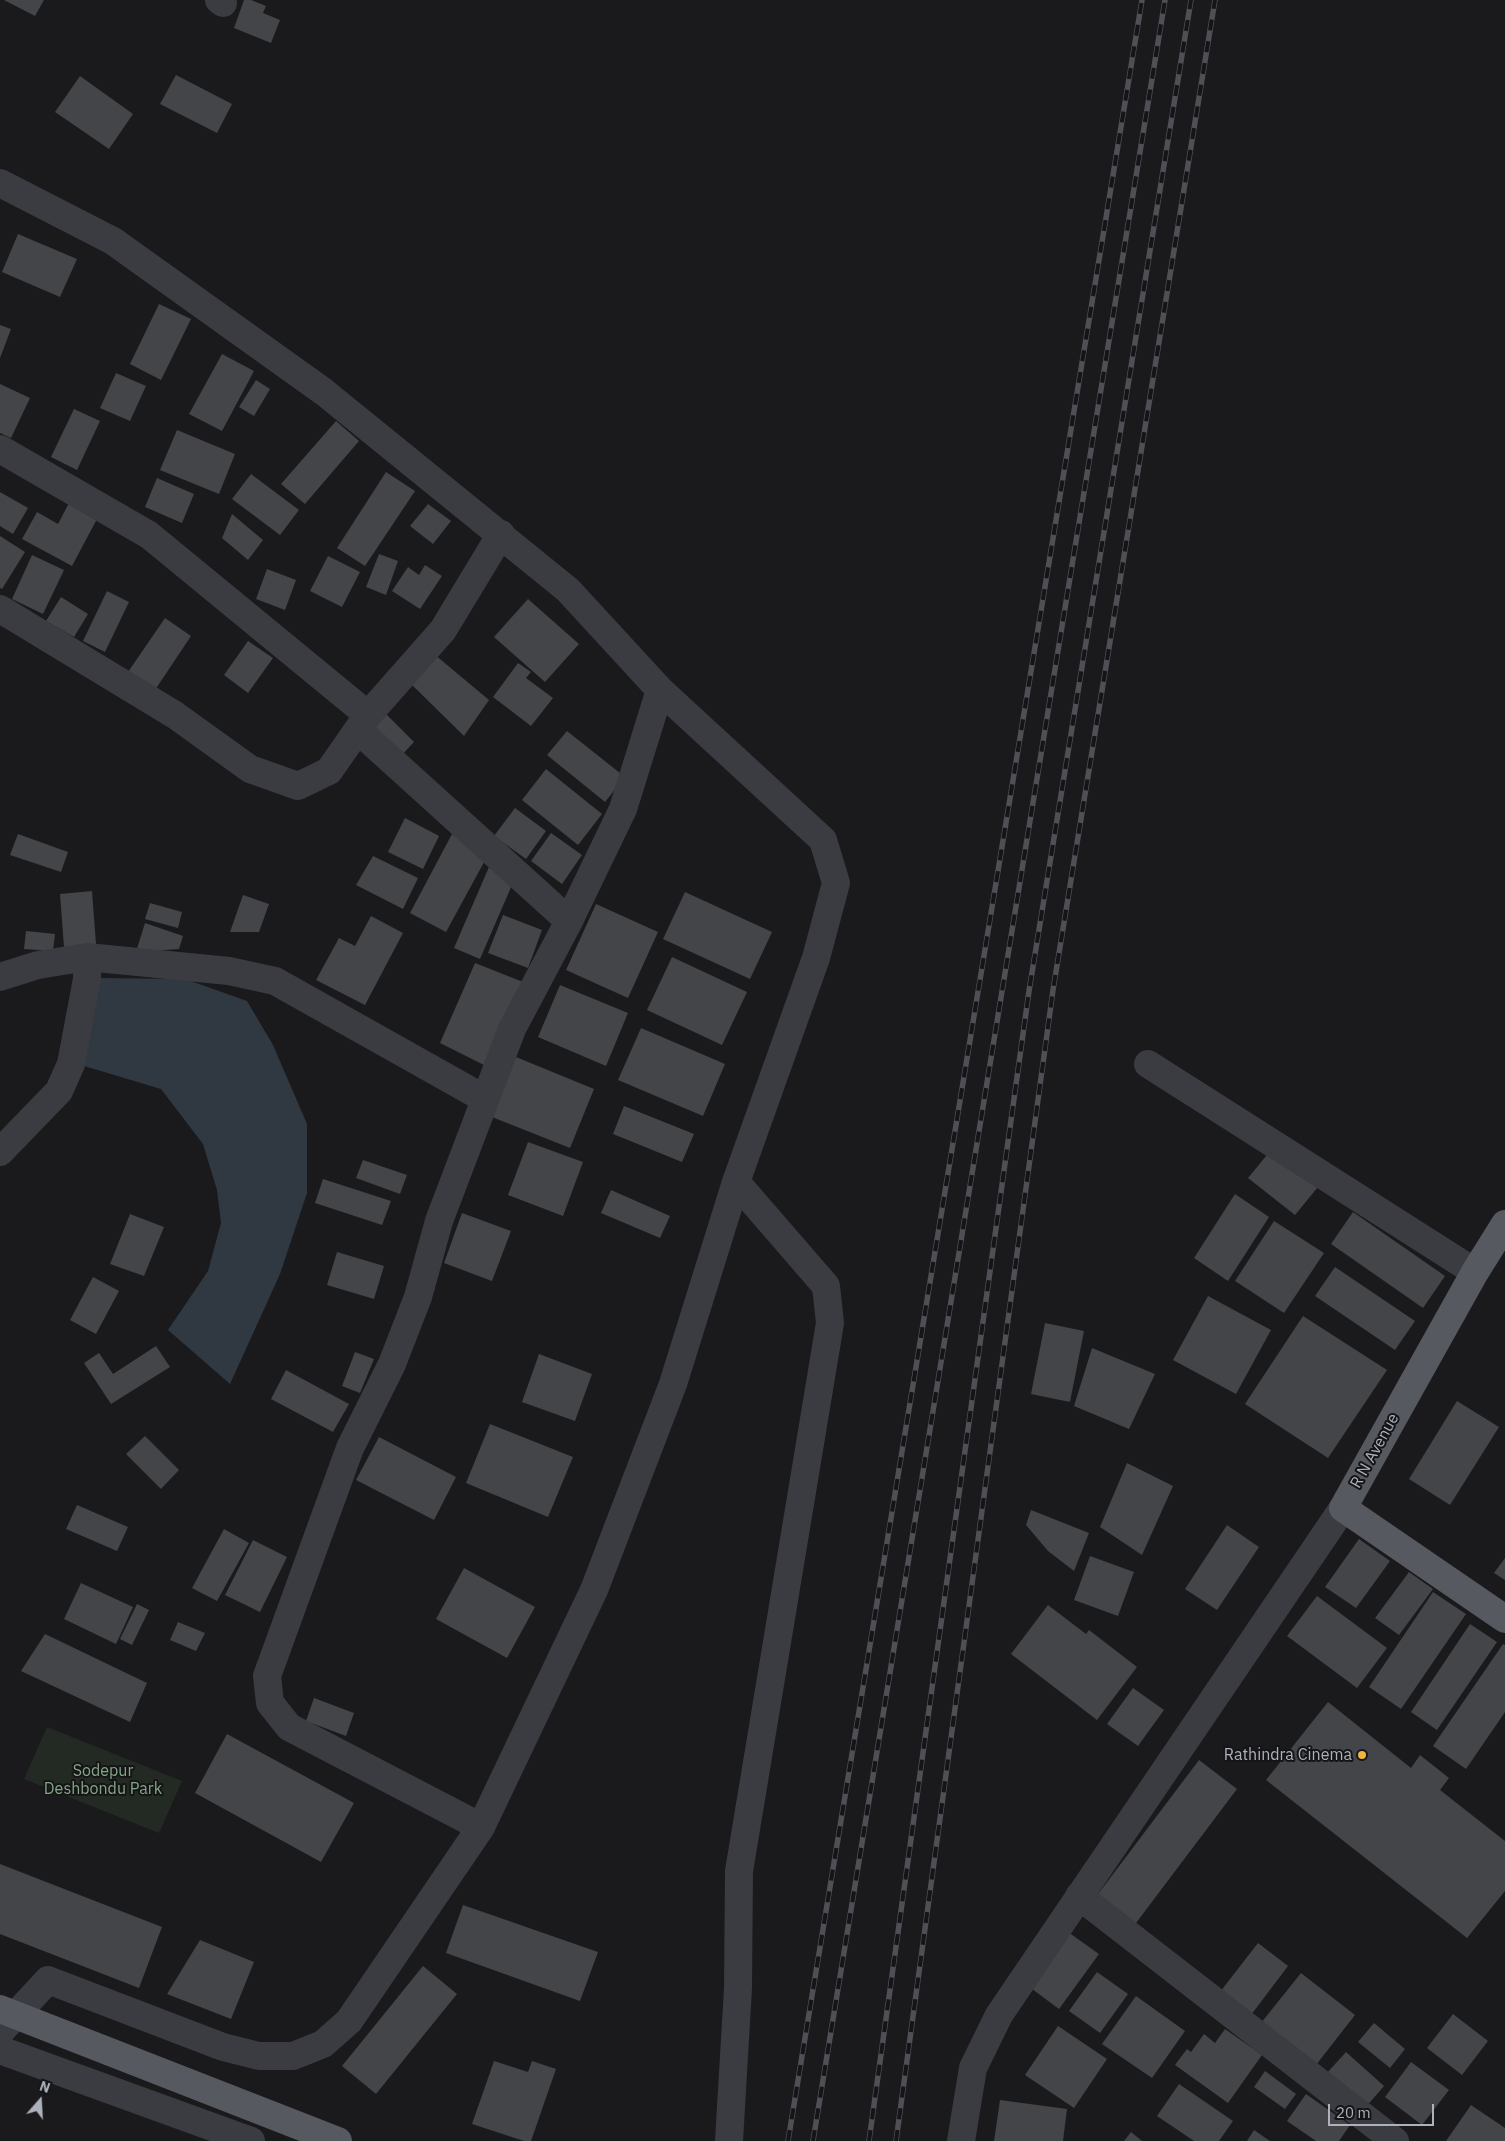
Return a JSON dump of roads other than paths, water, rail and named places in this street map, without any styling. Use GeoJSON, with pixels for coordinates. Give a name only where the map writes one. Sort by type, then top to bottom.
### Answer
{"type":"FeatureCollection","features":[{"type":"Feature","properties":{"kind":"main road","name":"R N Avenue"},"geometry":{"type":"LineString","coordinates":[[1505,1224],[1475,1272],[1343,1508],[1505,1619]]}},
{"type":"Feature","properties":{"kind":"main road"},"geometry":{"type":"LineString","coordinates":[[0,2009],[338,2141]]}},
{"type":"Feature","properties":{"kind":"street"},"geometry":{"type":"LineString","coordinates":[[0,183],[113,241],[324,392],[568,590],[660,690],[823,840],[836,883],[816,958],[736,1182],[673,1384],[594,1590],[481,1826],[349,2021],[323,2044],[293,2056],[259,2056],[223,2047],[48,1980],[0,2032]]}},
{"type":"Feature","properties":{"kind":"street"},"geometry":{"type":"LineString","coordinates":[[0,449],[149,535],[363,723],[569,921]]}},
{"type":"Feature","properties":{"kind":"street"},"geometry":{"type":"LineString","coordinates":[[0,609],[175,715],[250,769],[298,786],[329,771],[363,723],[444,630],[501,534]]}},
{"type":"Feature","properties":{"kind":"street"},"geometry":{"type":"LineString","coordinates":[[481,1826],[289,1727],[270,1703],[267,1676],[350,1448],[392,1364],[418,1297],[439,1221],[512,1029],[569,921],[623,809],[660,690]]}},
{"type":"Feature","properties":{"kind":"street"},"geometry":{"type":"LineString","coordinates":[[0,977],[38,965],[229,971],[275,981],[485,1099]]}},
{"type":"Feature","properties":{"kind":"street"},"geometry":{"type":"LineString","coordinates":[[0,1152],[59,1091],[71,1064],[87,968]]}},
{"type":"Feature","properties":{"kind":"street"},"geometry":{"type":"LineString","coordinates":[[1148,1064],[1475,1272]]}},
{"type":"Feature","properties":{"kind":"street"},"geometry":{"type":"LineString","coordinates":[[729,2141],[738,1988],[739,1871],[830,1323],[826,1286],[736,1182]]}},
{"type":"Feature","properties":{"kind":"street"},"geometry":{"type":"LineString","coordinates":[[961,2141],[973,2068],[999,2015],[1343,1508]]}},
{"type":"Feature","properties":{"kind":"street"},"geometry":{"type":"LineString","coordinates":[[1079,1896],[1395,2141]]}},
{"type":"Feature","properties":{"kind":"street"},"geometry":{"type":"LineString","coordinates":[[0,2050],[251,2141]]}},
{"type":"Feature","properties":{"kind":"railway"},"geometry":{"type":"LineString","coordinates":[[788,2141],[1142,0]]}},
{"type":"Feature","properties":{"kind":"railway"},"geometry":{"type":"LineString","coordinates":[[813,2141],[1165,0]]}},
{"type":"Feature","properties":{"kind":"railway"},"geometry":{"type":"LineString","coordinates":[[869,2141],[1029,991],[1191,0]]}},
{"type":"Feature","properties":{"kind":"railway"},"geometry":{"type":"LineString","coordinates":[[896,2141],[1053,990],[1215,0]]}},
{"type":"Feature","properties":{"kind":"place","name":"Rathindra Cinema"},"geometry":{"type":"Point","coordinates":[1362,1755]}},
{"type":"Feature","properties":{"kind":"park label","name":"Sodepur Deshbondu Park"},"geometry":{"type":"Point","coordinates":[103,1780]}}]}
